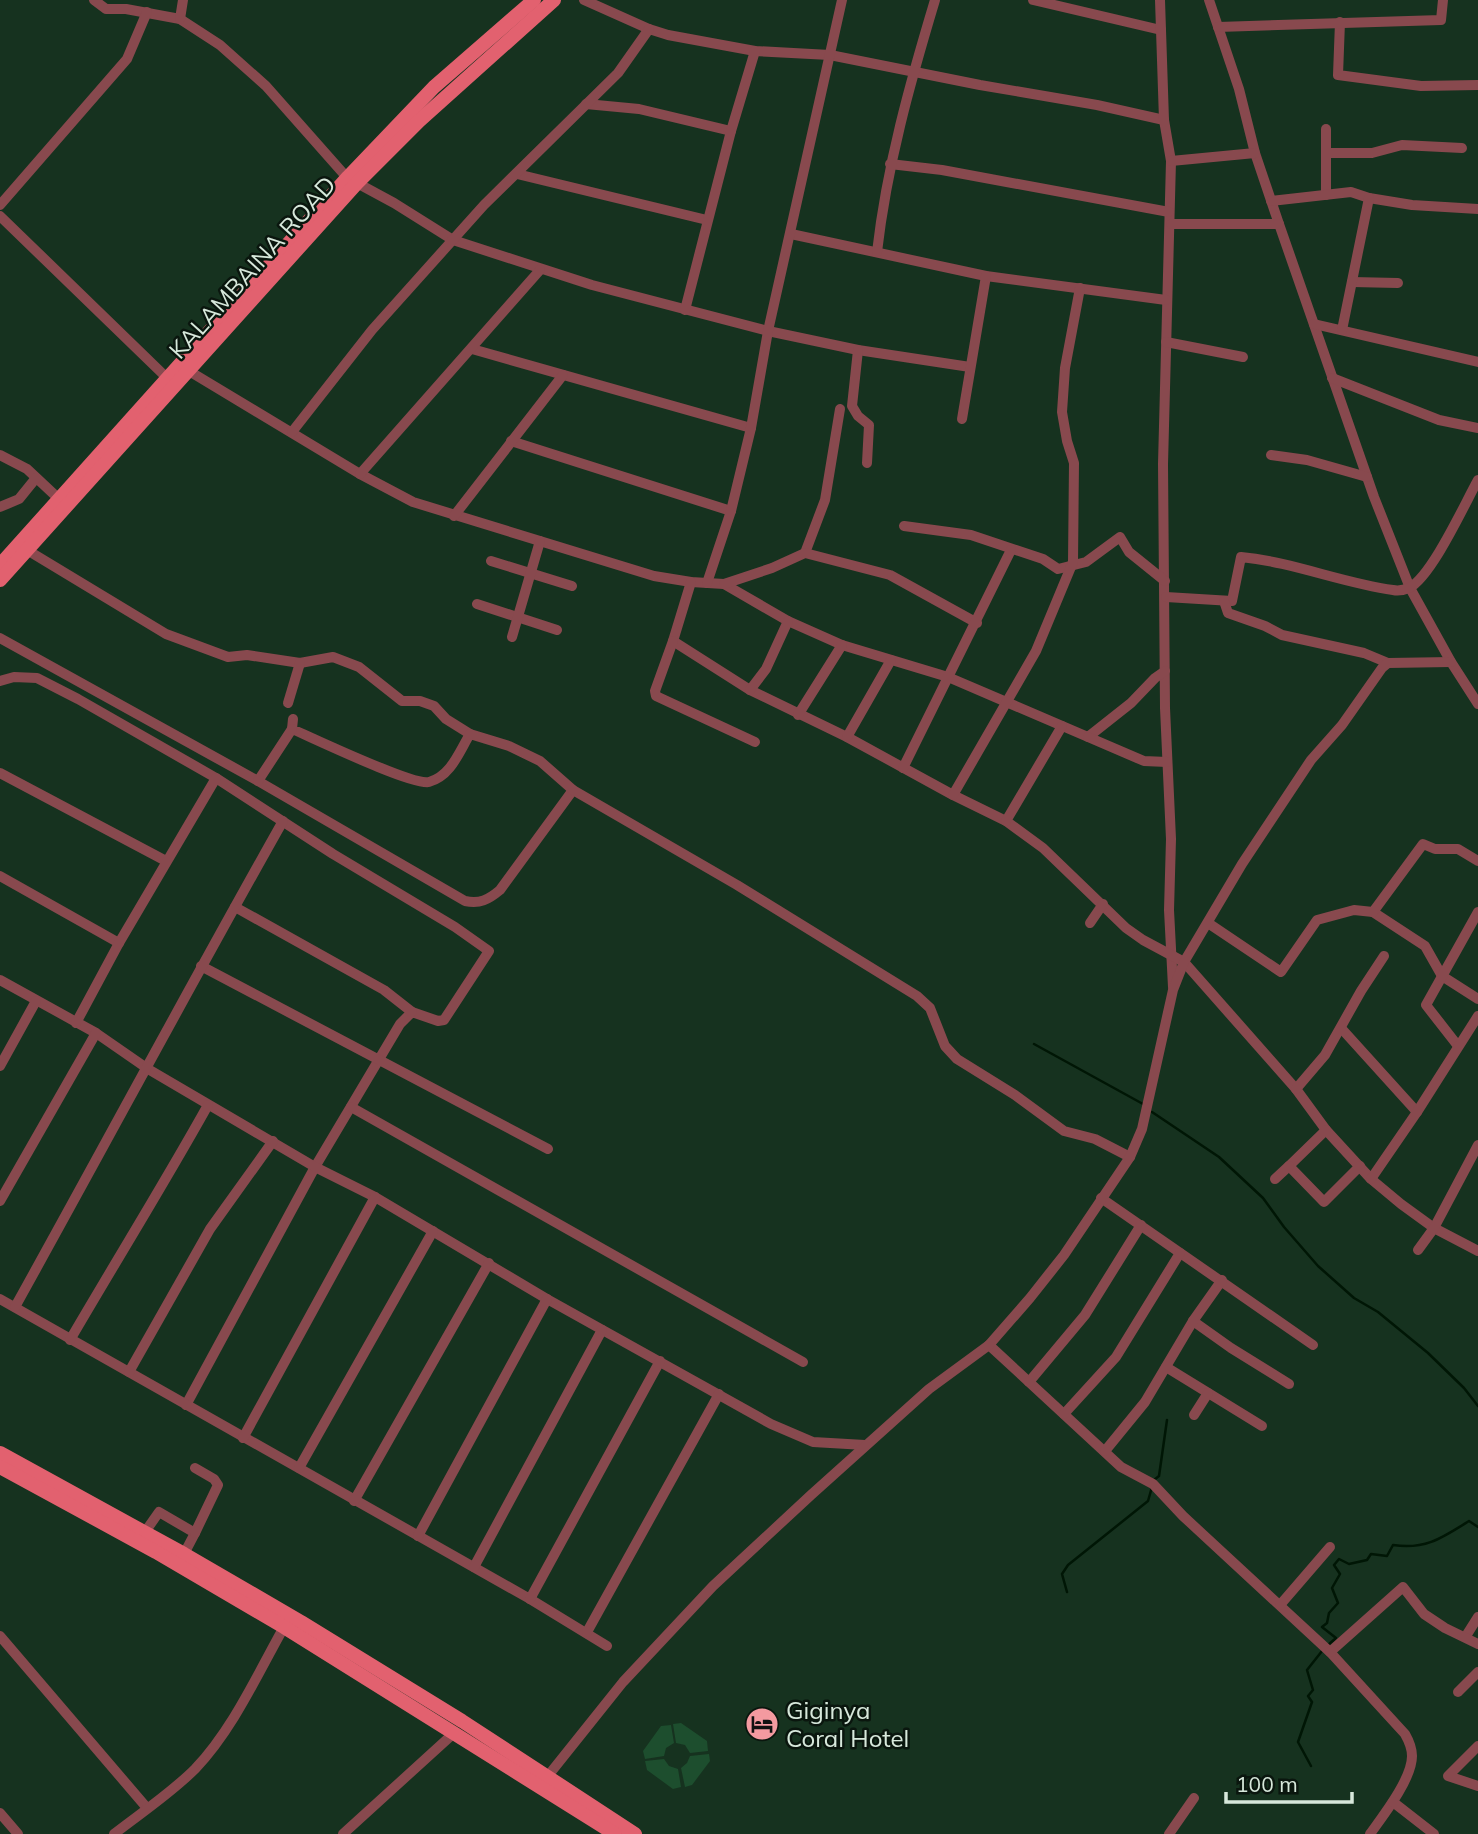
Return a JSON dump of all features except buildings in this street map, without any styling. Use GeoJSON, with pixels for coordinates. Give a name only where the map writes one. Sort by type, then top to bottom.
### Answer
{"type":"FeatureCollection","features":[{"type":"Feature","properties":{"kind":"main road","name":"KALAMBAINA ROAD"},"geometry":{"type":"LineString","coordinates":[[0,580],[189,371],[434,87],[515,7],[534,0]]}},
{"type":"Feature","properties":{"kind":"main road","name":"KALAMBAINA ROAD"},"geometry":{"type":"LineString","coordinates":[[0,565],[166,377],[353,182],[554,0]]}},
{"type":"Feature","properties":{"kind":"main road"},"geometry":{"type":"LineString","coordinates":[[0,1453],[145,1532],[301,1622],[462,1721],[635,1834]]}},
{"type":"Feature","properties":{"kind":"main road"},"geometry":{"type":"LineString","coordinates":[[0,1467],[156,1552],[284,1627],[615,1834]]}},
{"type":"Feature","properties":{"kind":"street"},"geometry":{"type":"LineString","coordinates":[[94,0],[106,9],[126,4],[180,19],[220,45],[266,86],[353,182],[394,203],[453,240],[540,270],[768,331],[858,350],[970,367]]}},
{"type":"Feature","properties":{"kind":"street"},"geometry":{"type":"LineString","coordinates":[[180,19],[183,0]]}},
{"type":"Feature","properties":{"kind":"street"},"geometry":{"type":"LineString","coordinates":[[584,0],[649,30],[755,51],[830,55],[1097,104],[1164,120]]}},
{"type":"Feature","properties":{"kind":"street"},"geometry":{"type":"LineString","coordinates":[[708,583],[732,512],[751,428],[768,331],[842,0]]}},
{"type":"Feature","properties":{"kind":"street"},"geometry":{"type":"LineString","coordinates":[[877,252],[890,164],[913,72],[935,0]]}},
{"type":"Feature","properties":{"kind":"street"},"geometry":{"type":"LineString","coordinates":[[1033,0],[1069,4],[1161,30]]}},
{"type":"Feature","properties":{"kind":"street"},"geometry":{"type":"LineString","coordinates":[[1160,0],[1164,120],[1171,161],[1163,464],[1165,671],[1171,839],[1170,954],[1173,990]]}},
{"type":"Feature","properties":{"kind":"street"},"geometry":{"type":"LineString","coordinates":[[1209,0],[1239,89],[1255,153],[1367,477],[1410,588],[1451,662],[1477,698]]}},
{"type":"Feature","properties":{"kind":"street"},"geometry":{"type":"LineString","coordinates":[[1218,27],[1441,20],[1443,0]]}},
{"type":"Feature","properties":{"kind":"street"},"geometry":{"type":"LineString","coordinates":[[0,205],[127,59],[147,12]]}},
{"type":"Feature","properties":{"kind":"street"},"geometry":{"type":"LineString","coordinates":[[1340,22],[1338,75],[1421,86],[1478,85]]}},
{"type":"Feature","properties":{"kind":"street"},"geometry":{"type":"LineString","coordinates":[[292,432],[372,330],[484,205],[618,74],[649,30]]}},
{"type":"Feature","properties":{"kind":"street"},"geometry":{"type":"LineString","coordinates":[[685,310],[731,131],[755,51]]}},
{"type":"Feature","properties":{"kind":"street"},"geometry":{"type":"LineString","coordinates":[[586,104],[639,109],[731,131]]}},
{"type":"Feature","properties":{"kind":"street"},"geometry":{"type":"LineString","coordinates":[[1326,129],[1326,195]]}},
{"type":"Feature","properties":{"kind":"street"},"geometry":{"type":"LineString","coordinates":[[1325,153],[1372,153],[1402,145],[1462,148]]}},
{"type":"Feature","properties":{"kind":"street"},"geometry":{"type":"LineString","coordinates":[[1171,161],[1255,153]]}},
{"type":"Feature","properties":{"kind":"street"},"geometry":{"type":"LineString","coordinates":[[890,164],[942,170],[1170,218],[1279,224]]}},
{"type":"Feature","properties":{"kind":"street"},"geometry":{"type":"LineString","coordinates":[[517,174],[707,220]]}},
{"type":"Feature","properties":{"kind":"street"},"geometry":{"type":"LineString","coordinates":[[1271,201],[1351,192],[1369,198],[1430,207],[1478,209]]}},
{"type":"Feature","properties":{"kind":"street"},"geometry":{"type":"LineString","coordinates":[[1342,330],[1369,198]]}},
{"type":"Feature","properties":{"kind":"street"},"geometry":{"type":"LineString","coordinates":[[0,216],[166,377]]}},
{"type":"Feature","properties":{"kind":"street"},"geometry":{"type":"LineString","coordinates":[[791,234],[986,276],[1166,300]]}},
{"type":"Feature","properties":{"kind":"street"},"geometry":{"type":"LineString","coordinates":[[360,474],[540,270]]}},
{"type":"Feature","properties":{"kind":"street"},"geometry":{"type":"LineString","coordinates":[[961,419],[986,276]]}},
{"type":"Feature","properties":{"kind":"street"},"geometry":{"type":"LineString","coordinates":[[1352,282],[1398,283]]}},
{"type":"Feature","properties":{"kind":"street"},"geometry":{"type":"LineString","coordinates":[[953,795],[1036,651],[1072,565],[1074,463],[1062,412],[1065,368],[1080,288]]}},
{"type":"Feature","properties":{"kind":"street"},"geometry":{"type":"LineString","coordinates":[[1314,324],[1478,362]]}},
{"type":"Feature","properties":{"kind":"street"},"geometry":{"type":"LineString","coordinates":[[1166,342],[1243,357]]}},
{"type":"Feature","properties":{"kind":"street"},"geometry":{"type":"LineString","coordinates":[[472,349],[751,428]]}},
{"type":"Feature","properties":{"kind":"street"},"geometry":{"type":"LineString","coordinates":[[858,350],[852,406],[869,425],[867,463]]}},
{"type":"Feature","properties":{"kind":"street"},"geometry":{"type":"LineString","coordinates":[[189,371],[360,474],[413,502],[454,516],[654,576],[691,582],[723,584],[772,568],[805,553],[890,576],[976,623]]}},
{"type":"Feature","properties":{"kind":"street"},"geometry":{"type":"LineString","coordinates":[[454,516],[563,374]]}},
{"type":"Feature","properties":{"kind":"street"},"geometry":{"type":"LineString","coordinates":[[1332,378],[1438,420],[1478,428]]}},
{"type":"Feature","properties":{"kind":"street"},"geometry":{"type":"LineString","coordinates":[[805,553],[825,500],[840,410]]}},
{"type":"Feature","properties":{"kind":"street"},"geometry":{"type":"LineString","coordinates":[[511,441],[732,512]]}},
{"type":"Feature","properties":{"kind":"street"},"geometry":{"type":"LineString","coordinates":[[0,455],[27,469],[59,499]]}},
{"type":"Feature","properties":{"kind":"street"},"geometry":{"type":"LineString","coordinates":[[1271,455],[1307,460],[1367,477]]}},
{"type":"Feature","properties":{"kind":"street"},"geometry":{"type":"LineString","coordinates":[[0,507],[19,499],[36,478]]}},
{"type":"Feature","properties":{"kind":"street"},"geometry":{"type":"LineString","coordinates":[[1166,597],[1232,601],[1241,557],[1303,568],[1393,590],[1410,588],[1437,555],[1478,480]]}},
{"type":"Feature","properties":{"kind":"street"},"geometry":{"type":"LineString","coordinates":[[904,526],[971,534],[1043,559],[1058,569],[1086,562],[1120,537],[1129,552],[1165,581]]}},
{"type":"Feature","properties":{"kind":"street"},"geometry":{"type":"LineString","coordinates":[[512,637],[540,541]]}},
{"type":"Feature","properties":{"kind":"street"},"geometry":{"type":"LineString","coordinates":[[27,550],[166,634],[228,657],[247,655],[300,663],[333,657],[352,664],[402,701],[420,701],[434,706],[446,719],[470,734],[509,746],[540,761],[573,790],[737,885],[917,996],[930,1008],[945,1046],[957,1059],[1015,1095],[1064,1131],[1095,1139],[1130,1157]]}},
{"type":"Feature","properties":{"kind":"street"},"geometry":{"type":"LineString","coordinates":[[902,768],[1012,550]]}},
{"type":"Feature","properties":{"kind":"street"},"geometry":{"type":"LineString","coordinates":[[491,561],[572,586]]}},
{"type":"Feature","properties":{"kind":"street"},"geometry":{"type":"LineString","coordinates":[[691,582],[655,691],[656,696],[755,742]]}},
{"type":"Feature","properties":{"kind":"street"},"geometry":{"type":"LineString","coordinates":[[723,584],[789,621],[842,645],[948,677],[1144,761],[1167,762]]}},
{"type":"Feature","properties":{"kind":"street"},"geometry":{"type":"LineString","coordinates":[[1224,601],[1228,613],[1283,635],[1364,653],[1388,663],[1451,662]]}},
{"type":"Feature","properties":{"kind":"street"},"geometry":{"type":"LineString","coordinates":[[477,604],[557,630]]}},
{"type":"Feature","properties":{"kind":"street"},"geometry":{"type":"LineString","coordinates":[[750,690],[766,669],[789,621]]}},
{"type":"Feature","properties":{"kind":"street"},"geometry":{"type":"LineString","coordinates":[[0,638],[258,781],[465,901],[479,903],[500,890],[573,790]]}},
{"type":"Feature","properties":{"kind":"street"},"geometry":{"type":"LineString","coordinates":[[673,640],[750,690],[847,737],[1006,821],[1043,848],[1126,928],[1184,962],[1296,1090],[1326,1130],[1371,1179],[1434,1228],[1478,1251]]}},
{"type":"Feature","properties":{"kind":"street"},"geometry":{"type":"LineString","coordinates":[[798,715],[842,645]]}},
{"type":"Feature","properties":{"kind":"street"},"geometry":{"type":"LineString","coordinates":[[847,737],[891,660]]}},
{"type":"Feature","properties":{"kind":"street"},"geometry":{"type":"LineString","coordinates":[[288,703],[300,663]]}},
{"type":"Feature","properties":{"kind":"street"},"geometry":{"type":"LineString","coordinates":[[547,1777],[623,1682],[713,1586],[929,1389],[989,1345],[1039,1287],[1130,1157],[1142,1129],[1173,990],[1184,962],[1242,864],[1311,760],[1342,725],[1381,668],[1388,663]]}},
{"type":"Feature","properties":{"kind":"street"},"geometry":{"type":"LineString","coordinates":[[1088,737],[1165,671]]}},
{"type":"Feature","properties":{"kind":"street"},"geometry":{"type":"LineString","coordinates":[[0,681],[15,677],[37,678],[78,699],[216,778],[456,927],[489,951],[444,1020],[438,1021],[419,1012],[412,1012],[384,990],[235,907]]}},
{"type":"Feature","properties":{"kind":"street"},"geometry":{"type":"LineString","coordinates":[[258,781],[292,724],[389,771],[421,782],[428,782],[448,771],[470,734]]}},
{"type":"Feature","properties":{"kind":"street"},"geometry":{"type":"LineString","coordinates":[[1006,821],[1062,726]]}},
{"type":"Feature","properties":{"kind":"street"},"geometry":{"type":"LineString","coordinates":[[0,773],[166,861]]}},
{"type":"Feature","properties":{"kind":"street"},"geometry":{"type":"LineString","coordinates":[[76,1023],[119,943],[216,778]]}},
{"type":"Feature","properties":{"kind":"street"},"geometry":{"type":"LineString","coordinates":[[15,1307],[283,821]]}},
{"type":"Feature","properties":{"kind":"street"},"geometry":{"type":"LineString","coordinates":[[1373,912],[1423,844],[1435,849],[1458,849],[1478,861]]}},
{"type":"Feature","properties":{"kind":"street"},"geometry":{"type":"LineString","coordinates":[[0,876],[119,943]]}},
{"type":"Feature","properties":{"kind":"street"},"geometry":{"type":"LineString","coordinates":[[1090,923],[1102,904]]}},
{"type":"Feature","properties":{"kind":"street"},"geometry":{"type":"LineString","coordinates":[[1208,923],[1281,972],[1317,920],[1354,910],[1373,912],[1425,946],[1441,976],[1478,999]]}},
{"type":"Feature","properties":{"kind":"street"},"geometry":{"type":"LineString","coordinates":[[1458,1046],[1426,1005],[1478,912]]}},
{"type":"Feature","properties":{"kind":"street"},"geometry":{"type":"LineString","coordinates":[[1296,1090],[1325,1055],[1384,956]]}},
{"type":"Feature","properties":{"kind":"street"},"geometry":{"type":"LineString","coordinates":[[201,966],[380,1058],[548,1149]]}},
{"type":"Feature","properties":{"kind":"street"},"geometry":{"type":"LineString","coordinates":[[0,980],[96,1033],[148,1069],[315,1167],[375,1198],[547,1299],[771,1424],[813,1442],[865,1445]]}},
{"type":"Feature","properties":{"kind":"street"},"geometry":{"type":"LineString","coordinates":[[0,1066],[36,1002]]}},
{"type":"Feature","properties":{"kind":"street"},"geometry":{"type":"LineString","coordinates":[[186,1405],[315,1167],[400,1024],[412,1012]]}},
{"type":"Feature","properties":{"kind":"street"},"geometry":{"type":"LineString","coordinates":[[1371,1179],[1478,1016]]}},
{"type":"Feature","properties":{"kind":"street"},"geometry":{"type":"LineString","coordinates":[[1341,1028],[1417,1112]]}},
{"type":"Feature","properties":{"kind":"street"},"geometry":{"type":"LineString","coordinates":[[0,1201],[96,1033]]}},
{"type":"Feature","properties":{"kind":"street"},"geometry":{"type":"LineString","coordinates":[[71,1340],[208,1105]]}},
{"type":"Feature","properties":{"kind":"street"},"geometry":{"type":"LineString","coordinates":[[351,1107],[803,1362]]}},
{"type":"Feature","properties":{"kind":"street"},"geometry":{"type":"LineString","coordinates":[[1275,1179],[1326,1130]]}},
{"type":"Feature","properties":{"kind":"street"},"geometry":{"type":"LineString","coordinates":[[129,1372],[210,1229],[273,1141]]}},
{"type":"Feature","properties":{"kind":"street"},"geometry":{"type":"LineString","coordinates":[[1418,1250],[1434,1228],[1478,1145]]}},
{"type":"Feature","properties":{"kind":"street"},"geometry":{"type":"LineString","coordinates":[[1289,1166],[1324,1202],[1360,1166]]}},
{"type":"Feature","properties":{"kind":"street"},"geometry":{"type":"LineString","coordinates":[[243,1438],[375,1198]]}},
{"type":"Feature","properties":{"kind":"street"},"geometry":{"type":"LineString","coordinates":[[1101,1198],[1313,1345]]}},
{"type":"Feature","properties":{"kind":"street"},"geometry":{"type":"LineString","coordinates":[[1028,1382],[1085,1315],[1141,1225]]}},
{"type":"Feature","properties":{"kind":"street"},"geometry":{"type":"LineString","coordinates":[[299,1468],[433,1231]]}},
{"type":"Feature","properties":{"kind":"street"},"geometry":{"type":"LineString","coordinates":[[1064,1415],[1116,1357],[1180,1253]]}},
{"type":"Feature","properties":{"kind":"street"},"geometry":{"type":"LineString","coordinates":[[354,1501],[489,1263]]}},
{"type":"Feature","properties":{"kind":"street"},"geometry":{"type":"LineString","coordinates":[[1105,1451],[1145,1402],[1193,1321],[1222,1280]]}},
{"type":"Feature","properties":{"kind":"street"},"geometry":{"type":"LineString","coordinates":[[0,1298],[530,1599],[607,1646]]}},
{"type":"Feature","properties":{"kind":"street"},"geometry":{"type":"LineString","coordinates":[[418,1536],[547,1299]]}},
{"type":"Feature","properties":{"kind":"street"},"geometry":{"type":"LineString","coordinates":[[1193,1321],[1289,1384]]}},
{"type":"Feature","properties":{"kind":"street"},"geometry":{"type":"LineString","coordinates":[[474,1567],[602,1330]]}},
{"type":"Feature","properties":{"kind":"street"},"geometry":{"type":"LineString","coordinates":[[989,1345],[1121,1467],[1153,1484],[1183,1516],[1330,1652],[1405,1734],[1411,1747],[1412,1760],[1394,1802],[1370,1834]]}},
{"type":"Feature","properties":{"kind":"street"},"geometry":{"type":"LineString","coordinates":[[530,1599],[660,1362]]}},
{"type":"Feature","properties":{"kind":"street"},"geometry":{"type":"LineString","coordinates":[[1166,1367],[1262,1426]]}},
{"type":"Feature","properties":{"kind":"street"},"geometry":{"type":"LineString","coordinates":[[1194,1415],[1209,1393]]}},
{"type":"Feature","properties":{"kind":"street"},"geometry":{"type":"LineString","coordinates":[[587,1632],[719,1394]]}},
{"type":"Feature","properties":{"kind":"street"},"geometry":{"type":"LineString","coordinates":[[184,1554],[218,1485],[214,1479],[195,1468]]}},
{"type":"Feature","properties":{"kind":"street"},"geometry":{"type":"LineString","coordinates":[[145,1532],[159,1512],[195,1533]]}},
{"type":"Feature","properties":{"kind":"street"},"geometry":{"type":"LineString","coordinates":[[1280,1605],[1330,1547]]}},
{"type":"Feature","properties":{"kind":"street"},"geometry":{"type":"LineString","coordinates":[[1330,1652],[1403,1587],[1424,1614],[1478,1644]]}},
{"type":"Feature","properties":{"kind":"street"},"geometry":{"type":"LineString","coordinates":[[1466,1636],[1478,1617]]}},
{"type":"Feature","properties":{"kind":"street"},"geometry":{"type":"LineString","coordinates":[[114,1834],[193,1771],[208,1754],[235,1713],[284,1627]]}},
{"type":"Feature","properties":{"kind":"street"},"geometry":{"type":"LineString","coordinates":[[0,1636],[147,1808]]}},
{"type":"Feature","properties":{"kind":"street"},"geometry":{"type":"LineString","coordinates":[[1458,1692],[1478,1672]]}},
{"type":"Feature","properties":{"kind":"street"},"geometry":{"type":"LineString","coordinates":[[344,1834],[454,1733]]}},
{"type":"Feature","properties":{"kind":"street"},"geometry":{"type":"LineString","coordinates":[[1478,1746],[1448,1776],[1478,1786]]}},
{"type":"Feature","properties":{"kind":"street"},"geometry":{"type":"LineString","coordinates":[[1169,1834],[1194,1798]]}},
{"type":"Feature","properties":{"kind":"street"},"geometry":{"type":"LineString","coordinates":[[1394,1802],[1434,1834]]}},
{"type":"Feature","properties":{"kind":"street"},"geometry":{"type":"LineString","coordinates":[[0,1813],[18,1834]]}},
{"type":"Feature","properties":{"kind":"green space"},"geometry":{"type":"Polygon","coordinates":[[[681,1723],[707,1741],[708,1751],[690,1753],[685,1745],[676,1743],[673,1724],[681,1723]]]}},
{"type":"Feature","properties":{"kind":"green space"},"geometry":{"type":"Polygon","coordinates":[[[671,1725],[674,1743],[666,1748],[664,1756],[645,1759],[643,1751],[661,1726],[671,1725]]]}},
{"type":"Feature","properties":{"kind":"green space"},"geometry":{"type":"Polygon","coordinates":[[[709,1754],[710,1761],[692,1785],[685,1787],[681,1768],[690,1756],[709,1754]]]}},
{"type":"Feature","properties":{"kind":"green space"},"geometry":{"type":"Polygon","coordinates":[[[664,1759],[669,1766],[678,1769],[681,1787],[673,1789],[647,1770],[645,1761],[664,1759]]]}},
{"type":"Feature","properties":{"kind":"waterway"},"geometry":{"type":"LineString","coordinates":[[1034,1044],[1143,1104]]}},
{"type":"Feature","properties":{"kind":"waterway"},"geometry":{"type":"LineString","coordinates":[[1152,1112],[1219,1157],[1263,1198],[1318,1266],[1354,1298],[1378,1312],[1428,1353],[1464,1388],[1478,1406]]}},
{"type":"Feature","properties":{"kind":"waterway"},"geometry":{"type":"LineString","coordinates":[[1154,1480],[1159,1476],[1167,1420]]}},
{"type":"Feature","properties":{"kind":"waterway"},"geometry":{"type":"LineString","coordinates":[[1067,1592],[1062,1574],[1068,1565],[1148,1501],[1152,1487]]}},
{"type":"Feature","properties":{"kind":"waterway"},"geometry":{"type":"LineString","coordinates":[[1327,1646],[1336,1638],[1322,1627],[1338,1603],[1332,1588],[1340,1574],[1334,1565],[1339,1559],[1349,1564],[1367,1560],[1371,1554],[1387,1556],[1393,1545],[1424,1544],[1469,1521],[1478,1527]]}},
{"type":"Feature","properties":{"kind":"waterway"},"geometry":{"type":"LineString","coordinates":[[1311,1766],[1298,1742],[1312,1702],[1308,1696],[1313,1690],[1307,1670],[1322,1651]]}},
{"type":"Feature","properties":{"kind":"place","name":"Giginya Coral Hotel"},"geometry":{"type":"Point","coordinates":[762,1724]}}]}
